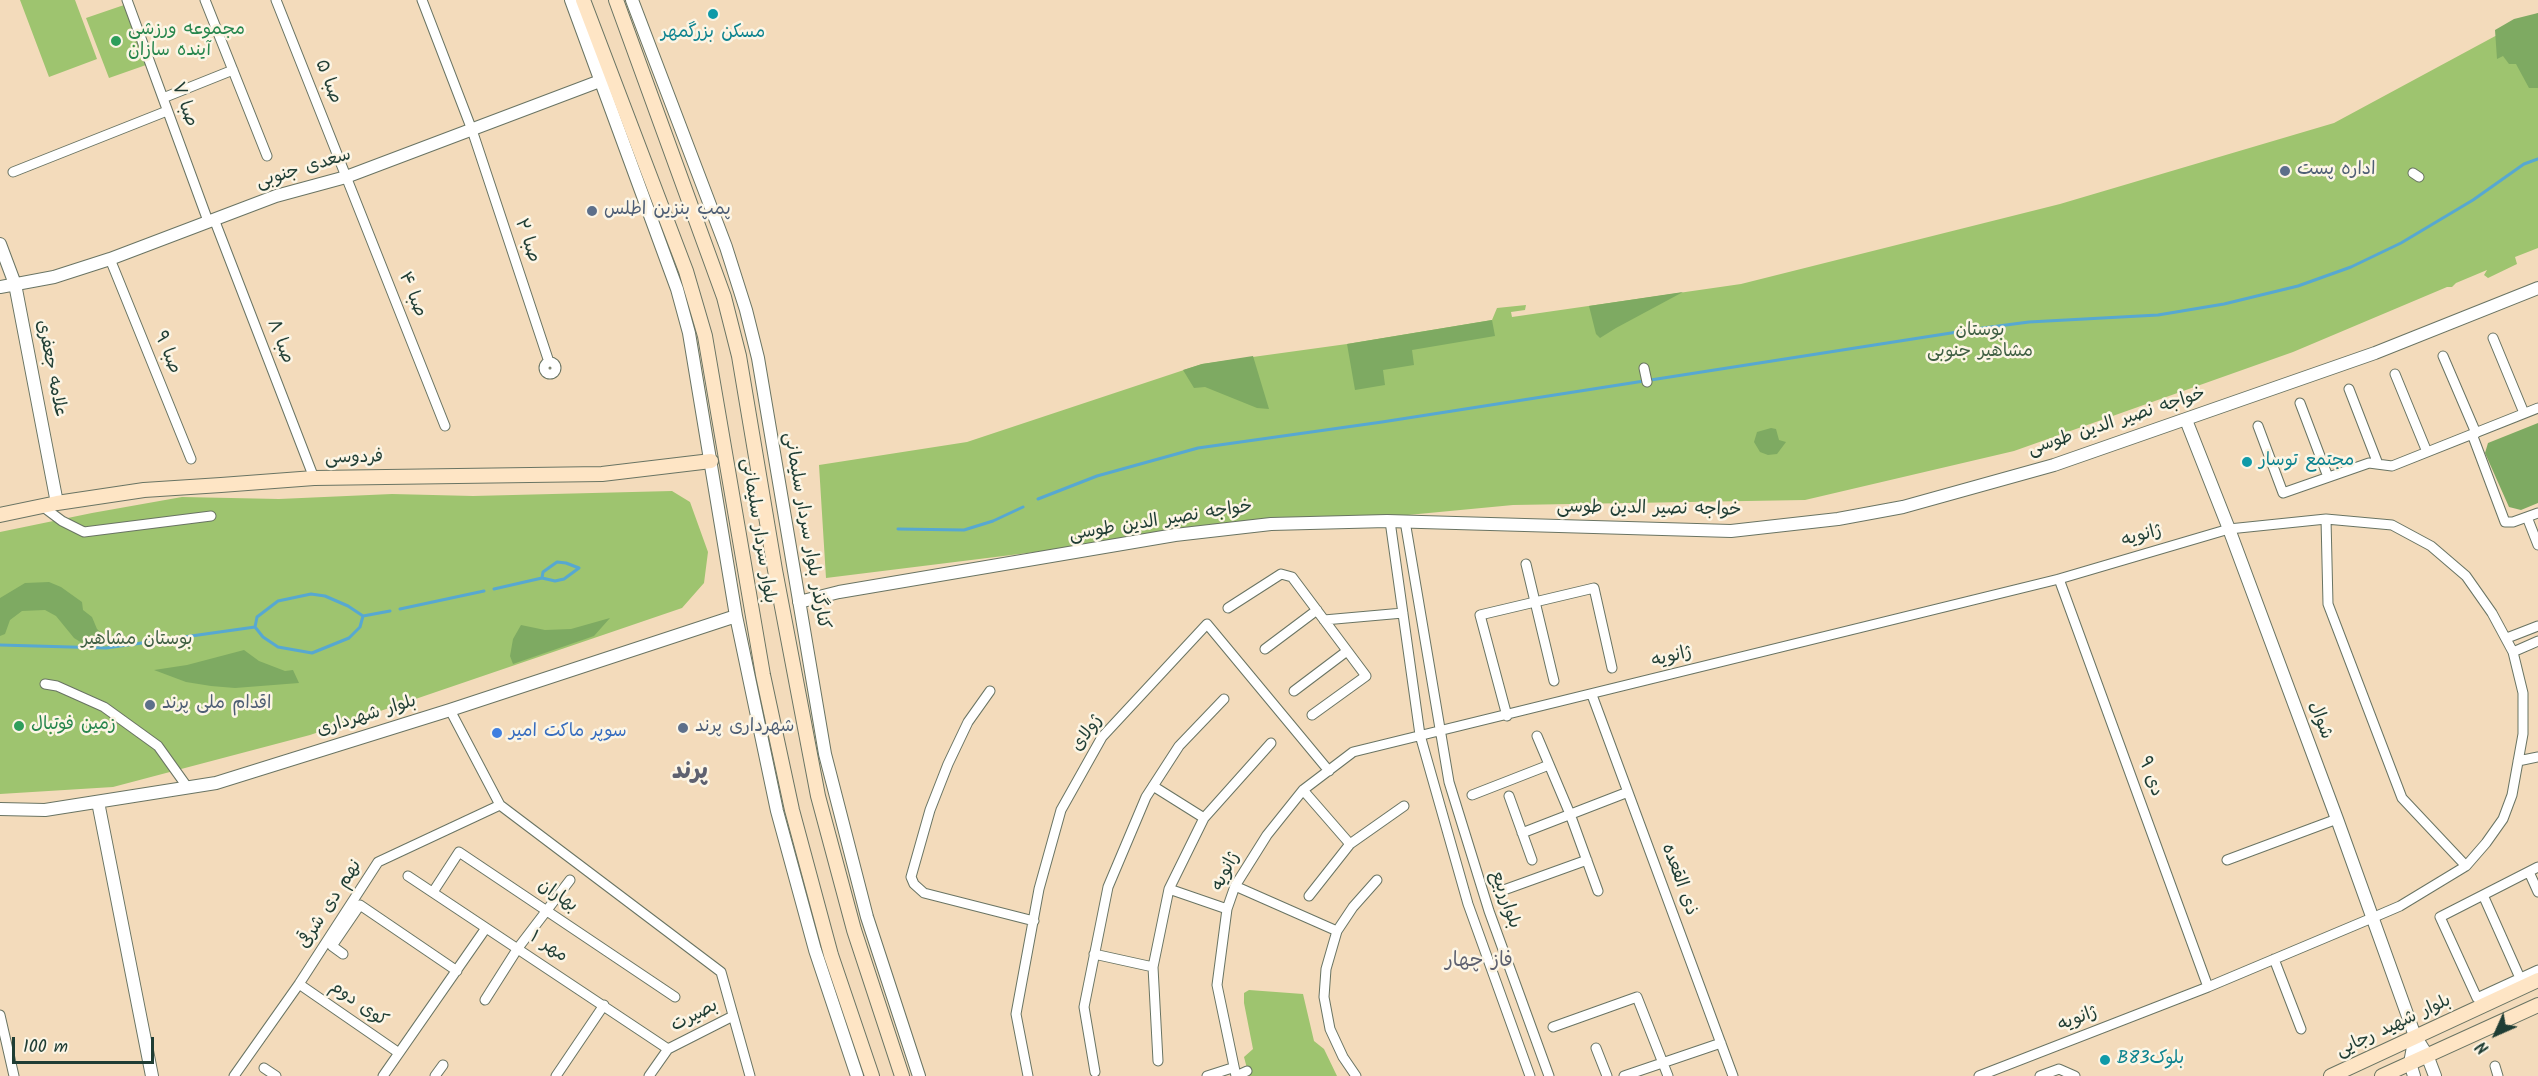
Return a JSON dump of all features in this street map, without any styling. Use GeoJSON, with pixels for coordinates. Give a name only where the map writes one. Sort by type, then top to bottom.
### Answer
{"type":"FeatureCollection","features":[{"type":"Feature","properties":{"kind":"main road","name":"بلوار سردار سلیمانی"},"geometry":{"type":"LineString","coordinates":[[583,0],[690,282],[705,336],[763,675],[792,810],[831,955],[872,1076]]}},
{"type":"Feature","properties":{"kind":"main road","name":"بلوار سردار سلیمانی"},"geometry":{"type":"LineString","coordinates":[[616,0],[724,297],[739,356],[779,594],[818,796],[854,930],[902,1076]]}},
{"type":"Feature","properties":{"kind":"main road","name":"فردوسی"},"geometry":{"type":"LineString","coordinates":[[0,515],[57,503],[144,490],[314,478],[602,474],[711,461]]}},
{"type":"Feature","properties":{"kind":"main road","name":"بلوار شهید رجایی"},"geometry":{"type":"LineString","coordinates":[[2331,1076],[2538,980]]}},
{"type":"Feature","properties":{"kind":"main road"},"geometry":{"type":"LineString","coordinates":[[2382,1076],[2412,1069],[2427,1055],[2538,1005]]}},
{"type":"Feature","properties":{"kind":"street","name":"صبا ۷"},"geometry":{"type":"LineString","coordinates":[[127,0],[167,111],[211,220]]}},
{"type":"Feature","properties":{"kind":"street"},"geometry":{"type":"LineString","coordinates":[[205,0],[267,156]]}},
{"type":"Feature","properties":{"kind":"street","name":"صبا ۵"},"geometry":{"type":"LineString","coordinates":[[276,0],[346,177]]}},
{"type":"Feature","properties":{"kind":"street","name":"صبا ۲"},"geometry":{"type":"LineString","coordinates":[[422,0],[472,130],[549,362]]}},
{"type":"Feature","properties":{"kind":"street"},"geometry":{"type":"LineString","coordinates":[[571,0],[677,289],[698,374],[736,616],[760,735],[793,875],[814,950],[857,1076]]}},
{"type":"Feature","properties":{"kind":"street","name":"کنارگذر بلوار سردار سلیمانی"},"geometry":{"type":"LineString","coordinates":[[632,0],[726,247],[746,310],[758,358],[825,754],[844,837],[888,988],[919,1076]]}},
{"type":"Feature","properties":{"kind":"street"},"geometry":{"type":"LineString","coordinates":[[653,56],[652,98],[681,128]]}},
{"type":"Feature","properties":{"kind":"street"},"geometry":{"type":"LineString","coordinates":[[163,98],[233,70]]}},
{"type":"Feature","properties":{"kind":"street","name":"سعدی جنوبی"},"geometry":{"type":"LineString","coordinates":[[0,287],[54,277],[110,259],[276,196],[346,177],[600,81]]}},
{"type":"Feature","properties":{"kind":"street"},"geometry":{"type":"LineString","coordinates":[[13,172],[167,111]]}},
{"type":"Feature","properties":{"kind":"street","name":"صبا ۴"},"geometry":{"type":"LineString","coordinates":[[346,177],[445,426]]}},
{"type":"Feature","properties":{"kind":"street","name":"صبا ۸"},"geometry":{"type":"LineString","coordinates":[[211,220],[314,478]]}},
{"type":"Feature","properties":{"kind":"street","name":"علامه جعفری"},"geometry":{"type":"LineString","coordinates":[[0,244],[15,284],[57,503]]}},
{"type":"Feature","properties":{"kind":"street","name":"صبا ۹"},"geometry":{"type":"LineString","coordinates":[[110,259],[191,459]]}},
{"type":"Feature","properties":{"kind":"street","name":"خواجه نصیر الدین طوسی"},"geometry":{"type":"LineString","coordinates":[[799,602],[839,592],[1175,535],[1271,524],[1405,521],[1731,531],[1838,519],[1903,507],[2032,471],[2186,420],[2374,353],[2538,288]]}},
{"type":"Feature","properties":{"kind":"street"},"geometry":{"type":"LineString","coordinates":[[2493,339],[2524,413]]}},
{"type":"Feature","properties":{"kind":"street"},"geometry":{"type":"LineString","coordinates":[[2443,356],[2474,433],[2505,522],[2513,522],[2538,513]]}},
{"type":"Feature","properties":{"kind":"street"},"geometry":{"type":"LineString","coordinates":[[1644,368],[1647,382]]}},
{"type":"Feature","properties":{"kind":"street"},"geometry":{"type":"LineString","coordinates":[[2395,374],[2427,452]]}},
{"type":"Feature","properties":{"kind":"street"},"geometry":{"type":"LineString","coordinates":[[2349,389],[2378,464]]}},
{"type":"Feature","properties":{"kind":"street"},"geometry":{"type":"LineString","coordinates":[[2300,403],[2328,477]]}},
{"type":"Feature","properties":{"kind":"street"},"geometry":{"type":"LineString","coordinates":[[2258,426],[2283,493],[2369,463],[2392,466],[2538,408]]}},
{"type":"Feature","properties":{"kind":"street","name":"شوال"},"geometry":{"type":"LineString","coordinates":[[2186,420],[2337,819],[2415,1036],[2427,1055],[2435,1076]]}},
{"type":"Feature","properties":{"kind":"street"},"geometry":{"type":"LineString","coordinates":[[42,506],[62,521],[84,532],[211,516]]}},
{"type":"Feature","properties":{"kind":"street"},"geometry":{"type":"LineString","coordinates":[[2527,517],[2538,544]]}},
{"type":"Feature","properties":{"kind":"street"},"geometry":{"type":"LineString","coordinates":[[2326,519],[2328,604],[2402,798],[2466,866]]}},
{"type":"Feature","properties":{"kind":"street","name":"ژانویه"},"geometry":{"type":"LineString","coordinates":[[1235,1073],[1217,985],[1227,909],[1236,886],[1267,835],[1303,790],[1353,752],[1508,716],[2059,579],[2229,529],[2326,519],[2392,525],[2431,546],[2466,576],[2507,638],[2513,652],[2523,693],[2523,734],[2512,795],[2502,819],[2486,843],[2466,866],[2400,906],[2208,987],[1979,1076]]}},
{"type":"Feature","properties":{"kind":"street","name":"بلوارربیع"},"geometry":{"type":"LineString","coordinates":[[1390,521],[1420,735],[1473,916],[1530,1076]]}},
{"type":"Feature","properties":{"kind":"street","name":"بلوارربیع"},"geometry":{"type":"LineString","coordinates":[[1405,521],[1449,782],[1489,911],[1549,1076]]}},
{"type":"Feature","properties":{"kind":"street"},"geometry":{"type":"LineString","coordinates":[[721,526],[742,557]]}},
{"type":"Feature","properties":{"kind":"street"},"geometry":{"type":"LineString","coordinates":[[1526,564],[1554,681]]}},
{"type":"Feature","properties":{"kind":"street"},"geometry":{"type":"LineString","coordinates":[[1227,608],[1281,574],[1292,577],[1366,676],[1312,715]]}},
{"type":"Feature","properties":{"kind":"street","name":"۹ دی"},"geometry":{"type":"LineString","coordinates":[[2059,579],[2208,987]]}},
{"type":"Feature","properties":{"kind":"street"},"geometry":{"type":"LineString","coordinates":[[1508,716],[1480,615],[1594,588],[1612,668]]}},
{"type":"Feature","properties":{"kind":"street"},"geometry":{"type":"LineString","coordinates":[[1265,649],[1317,610]]}},
{"type":"Feature","properties":{"kind":"street"},"geometry":{"type":"LineString","coordinates":[[1324,620],[1403,613]]}},
{"type":"Feature","properties":{"kind":"street","name":"بلوار شهرداری"},"geometry":{"type":"LineString","coordinates":[[0,809],[45,810],[216,783],[450,710],[736,616]]}},
{"type":"Feature","properties":{"kind":"street","name":"ژولای"},"geometry":{"type":"LineString","coordinates":[[1028,1076],[1017,1014],[1039,889],[1060,810],[1102,737],[1207,624],[1329,771]]}},
{"type":"Feature","properties":{"kind":"street"},"geometry":{"type":"LineString","coordinates":[[2507,638],[2538,626]]}},
{"type":"Feature","properties":{"kind":"street"},"geometry":{"type":"LineString","coordinates":[[2513,652],[2538,641]]}},
{"type":"Feature","properties":{"kind":"street"},"geometry":{"type":"LineString","coordinates":[[1294,691],[1347,651]]}},
{"type":"Feature","properties":{"kind":"street"},"geometry":{"type":"LineString","coordinates":[[45,684],[57,686],[105,707],[158,746],[188,788]]}},
{"type":"Feature","properties":{"kind":"street"},"geometry":{"type":"LineString","coordinates":[[990,691],[968,722],[948,764],[930,810],[910,877],[924,893],[1034,921]]}},
{"type":"Feature","properties":{"kind":"street","name":"ذی القعده"},"geometry":{"type":"LineString","coordinates":[[1592,695],[1733,1076]]}},
{"type":"Feature","properties":{"kind":"street"},"geometry":{"type":"LineString","coordinates":[[1095,1072],[1084,1006],[1108,887],[1146,797],[1179,746],[1224,699]]}},
{"type":"Feature","properties":{"kind":"street"},"geometry":{"type":"LineString","coordinates":[[450,710],[500,805],[721,972],[750,1076]]}},
{"type":"Feature","properties":{"kind":"street"},"geometry":{"type":"LineString","coordinates":[[1537,736],[1570,814],[1598,891]]}},
{"type":"Feature","properties":{"kind":"street"},"geometry":{"type":"LineString","coordinates":[[1158,1061],[1153,967],[1169,889],[1204,818],[1271,743]]}},
{"type":"Feature","properties":{"kind":"street"},"geometry":{"type":"LineString","coordinates":[[825,754],[818,796],[844,837]]}},
{"type":"Feature","properties":{"kind":"street"},"geometry":{"type":"LineString","coordinates":[[2518,760],[2538,757]]}},
{"type":"Feature","properties":{"kind":"street"},"geometry":{"type":"LineString","coordinates":[[1472,795],[1549,765]]}},
{"type":"Feature","properties":{"kind":"street"},"geometry":{"type":"LineString","coordinates":[[1153,786],[1204,818]]}},
{"type":"Feature","properties":{"kind":"street"},"geometry":{"type":"LineString","coordinates":[[1303,790],[1350,844]]}},
{"type":"Feature","properties":{"kind":"street"},"geometry":{"type":"LineString","coordinates":[[1522,833],[1628,792]]}},
{"type":"Feature","properties":{"kind":"street"},"geometry":{"type":"LineString","coordinates":[[1509,796],[1532,860]]}},
{"type":"Feature","properties":{"kind":"street"},"geometry":{"type":"LineString","coordinates":[[98,802],[152,1076]]}},
{"type":"Feature","properties":{"kind":"street","name":"نهم دی شرقی"},"geometry":{"type":"LineString","coordinates":[[234,1076],[299,984],[378,862],[500,805]]}},
{"type":"Feature","properties":{"kind":"street"},"geometry":{"type":"LineString","coordinates":[[1309,896],[1350,844],[1404,806]]}},
{"type":"Feature","properties":{"kind":"street"},"geometry":{"type":"LineString","coordinates":[[2227,860],[2337,819]]}},
{"type":"Feature","properties":{"kind":"street","name":"بهاران"},"geometry":{"type":"LineString","coordinates":[[433,892],[459,852],[675,997]]}},
{"type":"Feature","properties":{"kind":"street"},"geometry":{"type":"LineString","coordinates":[[1501,891],[1587,860]]}},
{"type":"Feature","properties":{"kind":"street"},"geometry":{"type":"LineString","coordinates":[[2538,867],[2440,917],[2477,998],[2538,970]]}},
{"type":"Feature","properties":{"kind":"street"},"geometry":{"type":"LineString","coordinates":[[2529,872],[2538,892]]}},
{"type":"Feature","properties":{"kind":"street","name":"مهر ۱"},"geometry":{"type":"LineString","coordinates":[[408,876],[668,1049]]}},
{"type":"Feature","properties":{"kind":"street"},"geometry":{"type":"LineString","coordinates":[[485,1000],[518,948],[570,880]]}},
{"type":"Feature","properties":{"kind":"street"},"geometry":{"type":"LineString","coordinates":[[1356,1076],[1343,1057],[1330,1029],[1324,997],[1326,969],[1338,931],[1353,907],[1377,880]]}},
{"type":"Feature","properties":{"kind":"street"},"geometry":{"type":"LineString","coordinates":[[1236,886],[1338,931]]}},
{"type":"Feature","properties":{"kind":"street"},"geometry":{"type":"LineString","coordinates":[[1169,889],[1227,909]]}},
{"type":"Feature","properties":{"kind":"street"},"geometry":{"type":"LineString","coordinates":[[2483,895],[2520,978]]}},
{"type":"Feature","properties":{"kind":"street"},"geometry":{"type":"LineString","coordinates":[[343,954],[332,946],[360,905],[457,971]]}},
{"type":"Feature","properties":{"kind":"street"},"geometry":{"type":"LineString","coordinates":[[1473,916],[1489,911]]}},
{"type":"Feature","properties":{"kind":"street"},"geometry":{"type":"LineString","coordinates":[[383,1076],[486,928]]}},
{"type":"Feature","properties":{"kind":"street"},"geometry":{"type":"LineString","coordinates":[[1094,954],[1153,967]]}},
{"type":"Feature","properties":{"kind":"street"},"geometry":{"type":"LineString","coordinates":[[2274,959],[2301,1029]]}},
{"type":"Feature","properties":{"kind":"street","name":"کوی دوم"},"geometry":{"type":"LineString","coordinates":[[299,984],[399,1053]]}},
{"type":"Feature","properties":{"kind":"street"},"geometry":{"type":"LineString","coordinates":[[1553,1027],[1637,997],[1668,1076]]}},
{"type":"Feature","properties":{"kind":"street"},"geometry":{"type":"LineString","coordinates":[[556,1076],[604,1005]]}},
{"type":"Feature","properties":{"kind":"street"},"geometry":{"type":"LineString","coordinates":[[0,1015],[14,1076]]}},
{"type":"Feature","properties":{"kind":"street","name":"بصیرت"},"geometry":{"type":"LineString","coordinates":[[649,1076],[668,1049],[733,1016]]}},
{"type":"Feature","properties":{"kind":"street"},"geometry":{"type":"LineString","coordinates":[[2412,1069],[2415,1036]]}},
{"type":"Feature","properties":{"kind":"street"},"geometry":{"type":"LineString","coordinates":[[1623,1076],[1721,1043]]}},
{"type":"Feature","properties":{"kind":"street"},"geometry":{"type":"LineString","coordinates":[[1596,1048],[1607,1076]]}},
{"type":"Feature","properties":{"kind":"street"},"geometry":{"type":"LineString","coordinates":[[435,1076],[443,1065]]}},
{"type":"Feature","properties":{"kind":"street"},"geometry":{"type":"LineString","coordinates":[[264,1068],[276,1076]]}},
{"type":"Feature","properties":{"kind":"street"},"geometry":{"type":"LineString","coordinates":[[2040,1076],[2059,1069],[2075,1076]]}},
{"type":"Feature","properties":{"kind":"street"},"geometry":{"type":"LineString","coordinates":[[1207,1076],[1247,1071]]}},
{"type":"Feature","properties":{"kind":"green space"},"geometry":{"type":"Polygon","coordinates":[[[20,0],[75,0],[97,59],[49,77],[20,0]]]}},
{"type":"Feature","properties":{"kind":"green space","name":"مجموعه ورزشی آینده سازان"},"geometry":{"type":"Polygon","coordinates":[[[124,5],[146,65],[109,78],[86,18],[124,5]]]}},
{"type":"Feature","properties":{"kind":"green space","name":"بوستان مشاهیر جنوبی"},"geometry":{"type":"Polygon","coordinates":[[[2538,13],[2538,248],[2515,257],[2517,264],[2488,278],[2484,275],[2487,270],[2456,283],[2452,287],[2447,287],[2293,352],[2014,451],[1805,500],[1513,505],[1092,545],[826,578],[819,465],[967,442],[1202,364],[1347,344],[1492,320],[1497,308],[1526,305],[1525,310],[1511,312],[1512,317],[1741,284],[2060,204],[2334,123],[2538,13]]]}},
{"type":"Feature","properties":{"kind":"green space"},"geometry":{"type":"Polygon","coordinates":[[[2538,13],[2538,88],[2529,88],[2516,64],[2509,64],[2503,56],[2497,59],[2495,30],[2514,19],[2538,13]]]}},
{"type":"Feature","properties":{"kind":"green space"},"geometry":{"type":"Polygon","coordinates":[[[1683,292],[1600,338],[1596,334],[1589,306],[1683,292]]]}},
{"type":"Feature","properties":{"kind":"green space"},"geometry":{"type":"Polygon","coordinates":[[[1492,320],[1495,336],[1412,350],[1414,365],[1383,370],[1385,385],[1355,390],[1347,344],[1492,320]]]}},
{"type":"Feature","properties":{"kind":"green space"},"geometry":{"type":"Polygon","coordinates":[[[1253,356],[1269,409],[1257,408],[1205,387],[1194,388],[1183,370],[1202,364],[1253,356]]]}},
{"type":"Feature","properties":{"kind":"green space"},"geometry":{"type":"Polygon","coordinates":[[[2538,423],[2538,503],[2521,510],[2509,507],[2485,453],[2488,443],[2538,423]]]}},
{"type":"Feature","properties":{"kind":"green space"},"geometry":{"type":"Polygon","coordinates":[[[1776,429],[1779,440],[1786,442],[1777,454],[1768,455],[1760,452],[1754,442],[1757,432],[1776,429]]]}},
{"type":"Feature","properties":{"kind":"green space","name":"بوستان مشاهیر"},"geometry":{"type":"Polygon","coordinates":[[[672,491],[690,502],[708,552],[704,583],[682,608],[310,735],[113,787],[0,794],[0,532],[182,497],[279,499],[392,494],[473,496],[672,491]]]}},
{"type":"Feature","properties":{"kind":"green space"},"geometry":{"type":"Polygon","coordinates":[[[49,582],[61,587],[82,602],[83,610],[92,617],[97,629],[109,640],[82,643],[74,638],[56,616],[45,610],[22,611],[10,620],[5,634],[0,636],[0,598],[25,583],[49,582]]]}},
{"type":"Feature","properties":{"kind":"green space"},"geometry":{"type":"Polygon","coordinates":[[[610,618],[594,636],[513,664],[510,656],[513,639],[521,625],[545,630],[571,629],[610,618]]]}},
{"type":"Feature","properties":{"kind":"green space"},"geometry":{"type":"Polygon","coordinates":[[[244,650],[259,661],[285,671],[293,670],[299,683],[235,688],[211,686],[186,682],[154,670],[187,665],[244,650]]]}},
{"type":"Feature","properties":{"kind":"green space"},"geometry":{"type":"Polygon","coordinates":[[[1249,990],[1303,994],[1314,1041],[1324,1049],[1337,1076],[1249,1076],[1244,1057],[1253,1049],[1244,993],[1249,990]]]}},
{"type":"Feature","properties":{"kind":"waterway"},"geometry":{"type":"LineString","coordinates":[[1038,499],[1097,476],[1198,448],[1382,422],[1983,328],[2029,322],[2158,315],[2224,304],[2298,286],[2351,267],[2401,243],[2473,200],[2524,164],[2538,159]]}},
{"type":"Feature","properties":{"kind":"waterway"},"geometry":{"type":"LineString","coordinates":[[898,529],[964,530],[993,521],[1023,507]]}},
{"type":"Feature","properties":{"kind":"waterway"},"geometry":{"type":"LineString","coordinates":[[542,578],[543,572],[557,562],[579,568]]}},
{"type":"Feature","properties":{"kind":"waterway"},"geometry":{"type":"LineString","coordinates":[[494,589],[542,578],[555,581],[564,579],[579,568]]}},
{"type":"Feature","properties":{"kind":"waterway"},"geometry":{"type":"LineString","coordinates":[[400,609],[484,591]]}},
{"type":"Feature","properties":{"kind":"waterway"},"geometry":{"type":"LineString","coordinates":[[0,645],[106,648],[255,627],[257,617],[278,601],[311,594],[325,596],[348,606],[363,616],[390,611]]}},
{"type":"Feature","properties":{"kind":"waterway"},"geometry":{"type":"LineString","coordinates":[[255,627],[263,637],[278,647],[312,653],[349,638],[360,627],[363,616]]}},
{"type":"Feature","properties":{"kind":"place","name":"مسکن بزرگمهر"},"geometry":{"type":"Point","coordinates":[713,14]}},
{"type":"Feature","properties":{"kind":"place","name":"مجموعه ورزشی آینده سازان"},"geometry":{"type":"Point","coordinates":[116,41]}},
{"type":"Feature","properties":{"kind":"place","name":"اداره پست"},"geometry":{"type":"Point","coordinates":[2285,171]}},
{"type":"Feature","properties":{"kind":"place","name":"پمپ بنزین اطلس"},"geometry":{"type":"Point","coordinates":[592,211]}},
{"type":"Feature","properties":{"kind":"place","name":"مجتمع توسار"},"geometry":{"type":"Point","coordinates":[2247,462]}},
{"type":"Feature","properties":{"kind":"place","name":"اقدام ملی پرند"},"geometry":{"type":"Point","coordinates":[150,705]}},
{"type":"Feature","properties":{"kind":"place","name":"زمین فوتبال"},"geometry":{"type":"Point","coordinates":[19,726]}},
{"type":"Feature","properties":{"kind":"place","name":"شهرداری پرند"},"geometry":{"type":"Point","coordinates":[683,728]}},
{"type":"Feature","properties":{"kind":"place","name":"سوپر ماکت امیر"},"geometry":{"type":"Point","coordinates":[497,733]}},
{"type":"Feature","properties":{"kind":"place","name":"B83بلوک"},"geometry":{"type":"Point","coordinates":[2105,1060]}},
{"type":"Feature","properties":{"kind":"district","name":"پرند"},"geometry":{"type":"Point","coordinates":[690,774]}},
{"type":"Feature","properties":{"kind":"district","name":"فاز چهار"},"geometry":{"type":"Point","coordinates":[1479,963]}}]}
